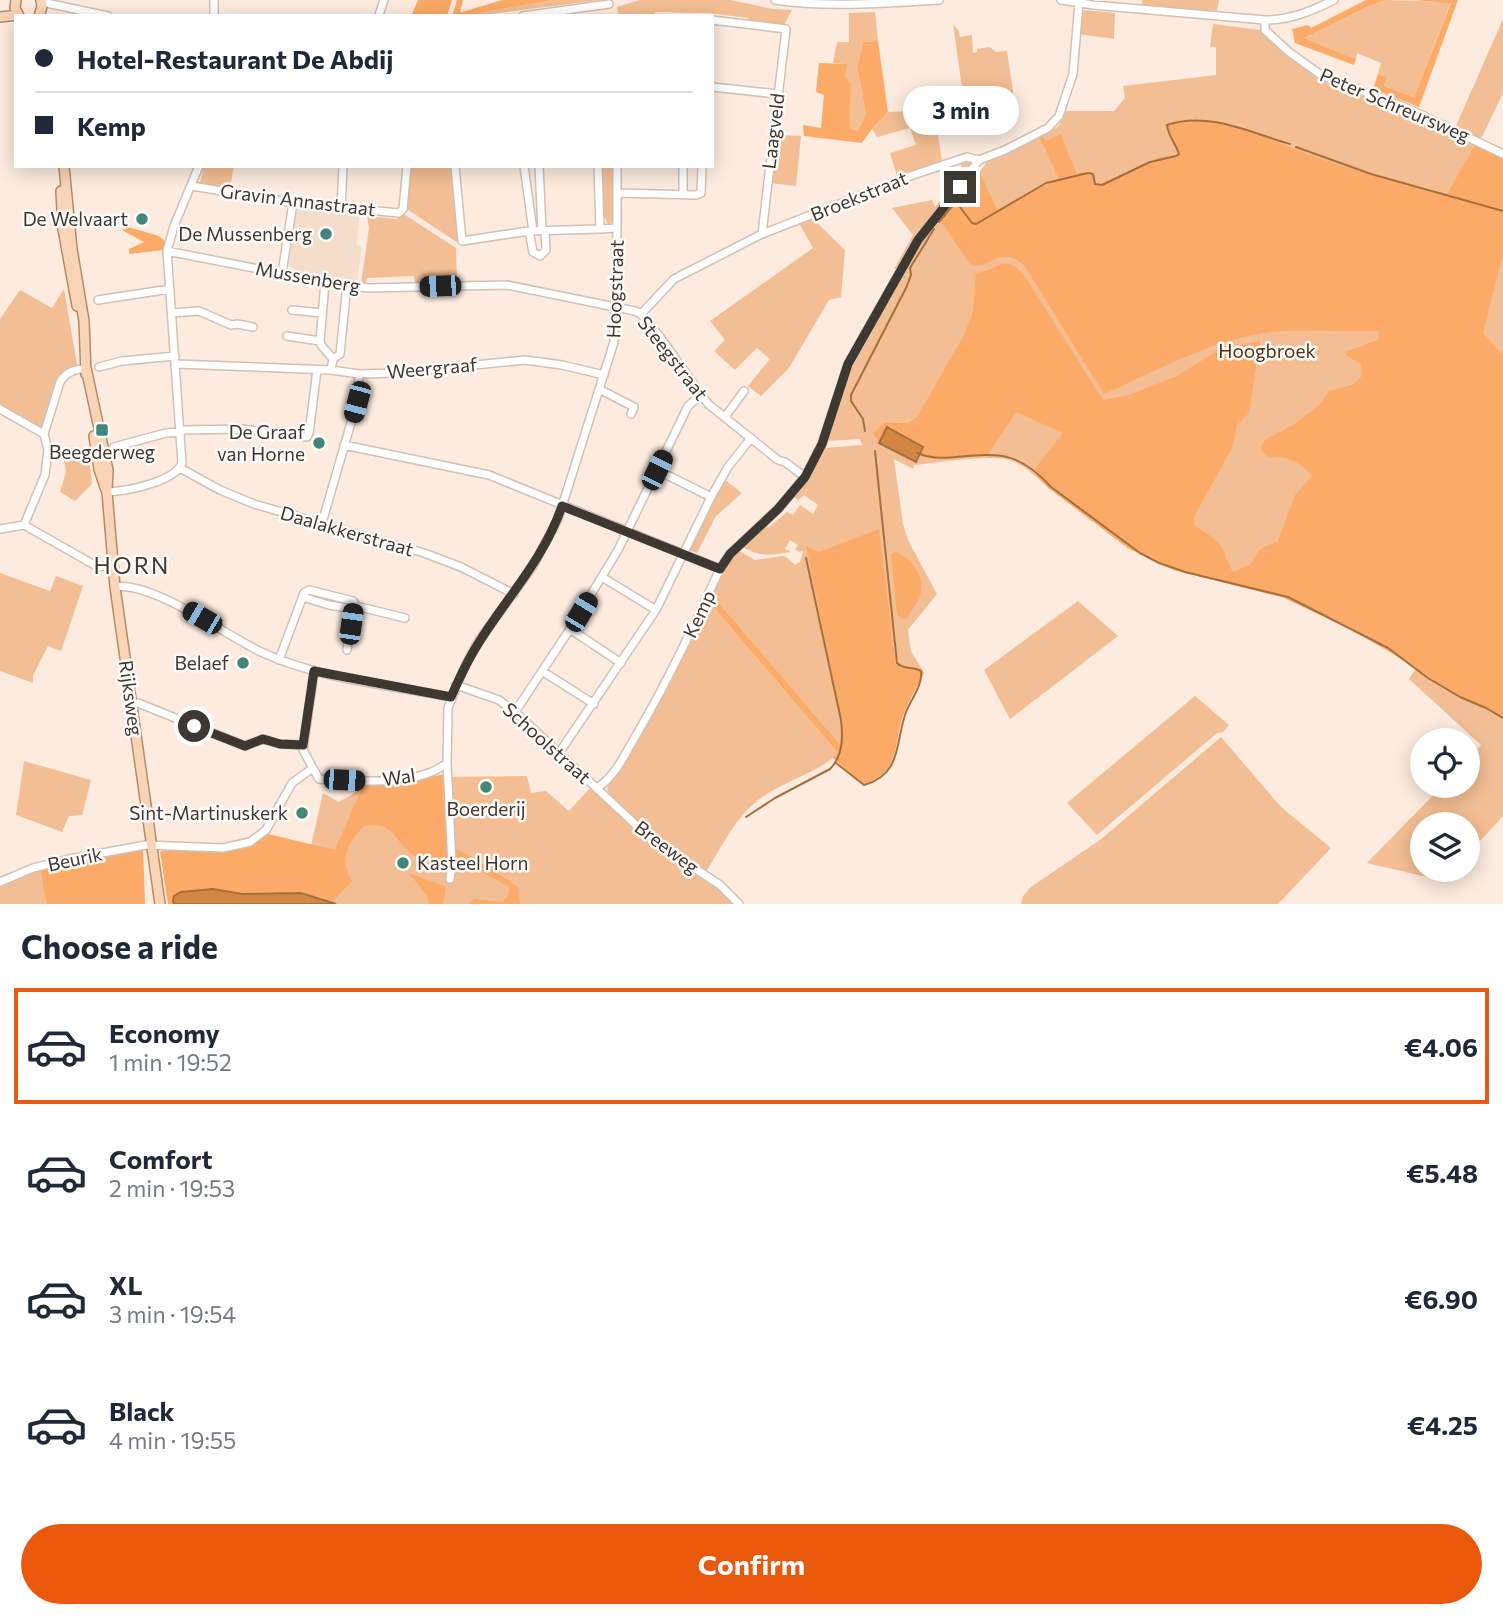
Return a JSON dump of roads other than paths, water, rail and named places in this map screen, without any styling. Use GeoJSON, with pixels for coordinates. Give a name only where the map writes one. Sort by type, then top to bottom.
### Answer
{"type":"FeatureCollection","features":[{"type":"Feature","properties":{"kind":"main road"},"geometry":{"type":"LineString","coordinates":[[0,14],[17,9]]}},
{"type":"Feature","properties":{"kind":"main road","name":"Rijksweg"},"geometry":{"type":"LineString","coordinates":[[58,168],[66,246],[85,349]]}},
{"type":"Feature","properties":{"kind":"main road","name":"Rijksweg"},"geometry":{"type":"LineString","coordinates":[[64,168],[83,312],[86,368],[108,467],[107,492],[115,587],[135,703],[160,904]]}},
{"type":"Feature","properties":{"kind":"street"},"geometry":{"type":"LineString","coordinates":[[775,0],[872,4],[939,0]]}},
{"type":"Feature","properties":{"kind":"street"},"geometry":{"type":"LineString","coordinates":[[1061,0],[1079,4],[1265,20],[1300,16],[1334,0]]}},
{"type":"Feature","properties":{"kind":"street"},"geometry":{"type":"LineString","coordinates":[[535,14],[609,2]]}},
{"type":"Feature","properties":{"kind":"street","name":"Broekstraat"},"geometry":{"type":"LineString","coordinates":[[641,314],[674,279],[762,234],[913,175],[967,157],[979,160],[1048,128],[1059,117],[1073,74],[1079,4]]}},
{"type":"Feature","properties":{"kind":"street"},"geometry":{"type":"LineString","coordinates":[[41,8],[96,14]]}},
{"type":"Feature","properties":{"kind":"street","name":"Laagveld"},"geometry":{"type":"LineString","coordinates":[[714,20],[786,29],[762,234]]}},
{"type":"Feature","properties":{"kind":"street","name":"Peter Schreursweg"},"geometry":{"type":"LineString","coordinates":[[1265,20],[1265,30],[1316,72],[1409,108],[1503,154]]}},
{"type":"Feature","properties":{"kind":"street"},"geometry":{"type":"LineString","coordinates":[[714,88],[777,94]]}},
{"type":"Feature","properties":{"kind":"street","name":"Kemp"},"geometry":{"type":"LineString","coordinates":[[597,788],[606,782],[618,766],[662,691],[720,569],[738,545],[778,509],[805,477],[822,444],[848,364],[918,240],[979,160]]}},
{"type":"Feature","properties":{"kind":"street"},"geometry":{"type":"LineString","coordinates":[[107,492],[161,480],[180,468],[183,452],[167,251],[174,226],[198,168]]}},
{"type":"Feature","properties":{"kind":"street"},"geometry":{"type":"LineString","coordinates":[[341,209],[343,168]]}},
{"type":"Feature","properties":{"kind":"street","name":"Gravin Annastraat"},"geometry":{"type":"LineString","coordinates":[[192,186],[293,203],[399,212],[403,209],[407,168]]}},
{"type":"Feature","properties":{"kind":"street"},"geometry":{"type":"LineString","coordinates":[[455,168],[463,241],[537,231],[600,229]]}},
{"type":"Feature","properties":{"kind":"street"},"geometry":{"type":"LineString","coordinates":[[524,168],[537,231]]}},
{"type":"Feature","properties":{"kind":"street"},"geometry":{"type":"LineString","coordinates":[[537,231],[539,168]]}},
{"type":"Feature","properties":{"kind":"street","name":"Hoogstraat"},"geometry":{"type":"LineString","coordinates":[[598,168],[600,229],[617,228]]}},
{"type":"Feature","properties":{"kind":"street","name":"Hoogstraat"},"geometry":{"type":"LineString","coordinates":[[450,879],[452,864],[447,708],[478,642],[514,594],[546,544],[562,506],[604,376],[614,342],[617,168]]}},
{"type":"Feature","properties":{"kind":"street"},"geometry":{"type":"LineString","coordinates":[[683,168],[683,194]]}},
{"type":"Feature","properties":{"kind":"street"},"geometry":{"type":"LineString","coordinates":[[617,193],[696,195],[701,193],[702,168]]}},
{"type":"Feature","properties":{"kind":"street"},"geometry":{"type":"LineString","coordinates":[[282,273],[293,203]]}},
{"type":"Feature","properties":{"kind":"street","name":"Mussenberg"},"geometry":{"type":"LineString","coordinates":[[167,251],[368,288],[507,285],[616,309]]}},
{"type":"Feature","properties":{"kind":"street"},"geometry":{"type":"LineString","coordinates":[[325,282],[320,341],[332,359],[331,370]]}},
{"type":"Feature","properties":{"kind":"street"},"geometry":{"type":"LineString","coordinates":[[332,359],[340,354],[348,285]]}},
{"type":"Feature","properties":{"kind":"street"},"geometry":{"type":"LineString","coordinates":[[98,300],[170,289]]}},
{"type":"Feature","properties":{"kind":"street","name":"Steegstraat"},"geometry":{"type":"LineString","coordinates":[[616,309],[641,314],[701,395],[778,460],[805,477]]}},
{"type":"Feature","properties":{"kind":"street"},"geometry":{"type":"LineString","coordinates":[[292,310],[322,313]]}},
{"type":"Feature","properties":{"kind":"street"},"geometry":{"type":"LineString","coordinates":[[172,313],[200,311],[230,325],[253,327]]}},
{"type":"Feature","properties":{"kind":"street"},"geometry":{"type":"LineString","coordinates":[[287,336],[320,341]]}},
{"type":"Feature","properties":{"kind":"street","name":"Weergraaf"},"geometry":{"type":"LineString","coordinates":[[99,367],[122,361],[176,360],[359,374],[525,360],[562,365],[604,376]]}},
{"type":"Feature","properties":{"kind":"street"},"geometry":{"type":"LineString","coordinates":[[24,525],[45,475],[48,450],[44,434],[60,382],[64,375],[75,369],[86,368]]}},
{"type":"Feature","properties":{"kind":"street"},"geometry":{"type":"LineString","coordinates":[[114,447],[181,431],[241,429],[307,437],[317,370]]}},
{"type":"Feature","properties":{"kind":"street"},"geometry":{"type":"LineString","coordinates":[[322,523],[357,402],[359,374]]}},
{"type":"Feature","properties":{"kind":"street"},"geometry":{"type":"LineString","coordinates":[[599,389],[634,407],[631,414]]}},
{"type":"Feature","properties":{"kind":"street","name":"Steegstraat"},"geometry":{"type":"LineString","coordinates":[[725,416],[744,391]]}},
{"type":"Feature","properties":{"kind":"street"},"geometry":{"type":"LineString","coordinates":[[515,712],[602,576],[688,406],[701,395]]}},
{"type":"Feature","properties":{"kind":"street"},"geometry":{"type":"LineString","coordinates":[[0,410],[44,434]]}},
{"type":"Feature","properties":{"kind":"street"},"geometry":{"type":"LineString","coordinates":[[559,753],[656,610],[711,497],[728,467],[751,438]]}},
{"type":"Feature","properties":{"kind":"street"},"geometry":{"type":"LineString","coordinates":[[344,445],[489,475],[720,569]]}},
{"type":"Feature","properties":{"kind":"street","name":"Daalakkerstraat"},"geometry":{"type":"LineString","coordinates":[[180,468],[220,490],[254,504],[461,567],[514,594]]}},
{"type":"Feature","properties":{"kind":"street"},"geometry":{"type":"LineString","coordinates":[[657,470],[711,497]]}},
{"type":"Feature","properties":{"kind":"street"},"geometry":{"type":"LineString","coordinates":[[0,529],[24,525],[97,567],[113,565]]}},
{"type":"Feature","properties":{"kind":"street"},"geometry":{"type":"LineString","coordinates":[[602,576],[656,610]]}},
{"type":"Feature","properties":{"kind":"street"},"geometry":{"type":"LineString","coordinates":[[115,587],[131,586],[187,610],[279,660],[314,671],[451,697]]}},
{"type":"Feature","properties":{"kind":"street"},"geometry":{"type":"LineString","coordinates":[[279,660],[303,597],[329,605],[355,607],[405,618]]}},
{"type":"Feature","properties":{"kind":"street"},"geometry":{"type":"LineString","coordinates":[[347,650],[355,607]]}},
{"type":"Feature","properties":{"kind":"street"},"geometry":{"type":"LineString","coordinates":[[570,629],[621,663]]}},
{"type":"Feature","properties":{"kind":"street"},"geometry":{"type":"LineString","coordinates":[[313,768],[303,745],[314,671]]}},
{"type":"Feature","properties":{"kind":"street"},"geometry":{"type":"LineString","coordinates":[[542,671],[594,704]]}},
{"type":"Feature","properties":{"kind":"street","name":"Schoolstraat"},"geometry":{"type":"LineString","coordinates":[[456,685],[499,700],[597,788]]}},
{"type":"Feature","properties":{"kind":"street"},"geometry":{"type":"LineString","coordinates":[[135,703],[245,746],[263,739],[280,744],[303,745]]}},
{"type":"Feature","properties":{"kind":"street","name":"Wal"},"geometry":{"type":"LineString","coordinates":[[313,768],[319,779],[369,781],[438,771],[447,763]]}},
{"type":"Feature","properties":{"kind":"street","name":"Beurik"},"geometry":{"type":"LineString","coordinates":[[0,882],[33,868],[69,859],[152,846],[223,848],[250,842],[267,830],[292,783],[313,768]]}},
{"type":"Feature","properties":{"kind":"street","name":"Breeweg"},"geometry":{"type":"LineString","coordinates":[[597,788],[652,840],[720,885],[739,904]]}},
{"type":"Feature","properties":{"kind":"waterway"},"geometry":{"type":"LineString","coordinates":[[939,222],[957,203],[972,223],[976,224],[1046,183],[1088,173],[1093,174],[1095,184],[1102,185],[1150,162],[1176,156],[1179,154],[1167,125],[1183,121],[1230,125],[1290,144]]}},
{"type":"Feature","properties":{"kind":"waterway"},"geometry":{"type":"LineString","coordinates":[[1296,147],[1371,174],[1503,211]]}},
{"type":"Feature","properties":{"kind":"waterway"},"geometry":{"type":"LineString","coordinates":[[865,431],[863,419],[851,401],[851,395],[906,288],[911,275],[910,268],[934,229]]}},
{"type":"Feature","properties":{"kind":"waterway"},"geometry":{"type":"LineString","coordinates":[[836,763],[864,785],[877,780],[885,773],[896,755],[906,712],[921,676],[921,671],[897,663],[875,451]]}},
{"type":"Feature","properties":{"kind":"waterway"},"geometry":{"type":"LineString","coordinates":[[917,453],[936,458],[985,455],[1019,461],[1140,553],[1185,572],[1288,597],[1388,648],[1428,678],[1503,718]]}},
{"type":"Feature","properties":{"kind":"waterway"},"geometry":{"type":"LineString","coordinates":[[746,817],[775,798],[830,769],[840,752],[841,720],[806,558]]}},
{"type":"Feature","properties":{"kind":"place","name":"De Welvaart"},"geometry":{"type":"Point","coordinates":[142,219]}},
{"type":"Feature","properties":{"kind":"place","name":"De Mussenberg"},"geometry":{"type":"Point","coordinates":[326,234]}},
{"type":"Feature","properties":{"kind":"place","name":"Beegderweg"},"geometry":{"type":"Point","coordinates":[102,430]}},
{"type":"Feature","properties":{"kind":"place","name":"De Graaf van Horne"},"geometry":{"type":"Point","coordinates":[319,443]}},
{"type":"Feature","properties":{"kind":"place","name":"Belaef"},"geometry":{"type":"Point","coordinates":[243,663]}},
{"type":"Feature","properties":{"kind":"place","name":"Boerderij"},"geometry":{"type":"Point","coordinates":[486,787]}},
{"type":"Feature","properties":{"kind":"place","name":"Sint-Martinuskerk"},"geometry":{"type":"Point","coordinates":[302,813]}},
{"type":"Feature","properties":{"kind":"place","name":"Kasteel Horn"},"geometry":{"type":"Point","coordinates":[403,863]}},
{"type":"Feature","properties":{"kind":"district","name":"HORN"},"geometry":{"type":"Point","coordinates":[132,566]}},
{"type":"Feature","properties":{"kind":"park label","name":"Hoogbroek"},"geometry":{"type":"Point","coordinates":[1267,351]}}]}
